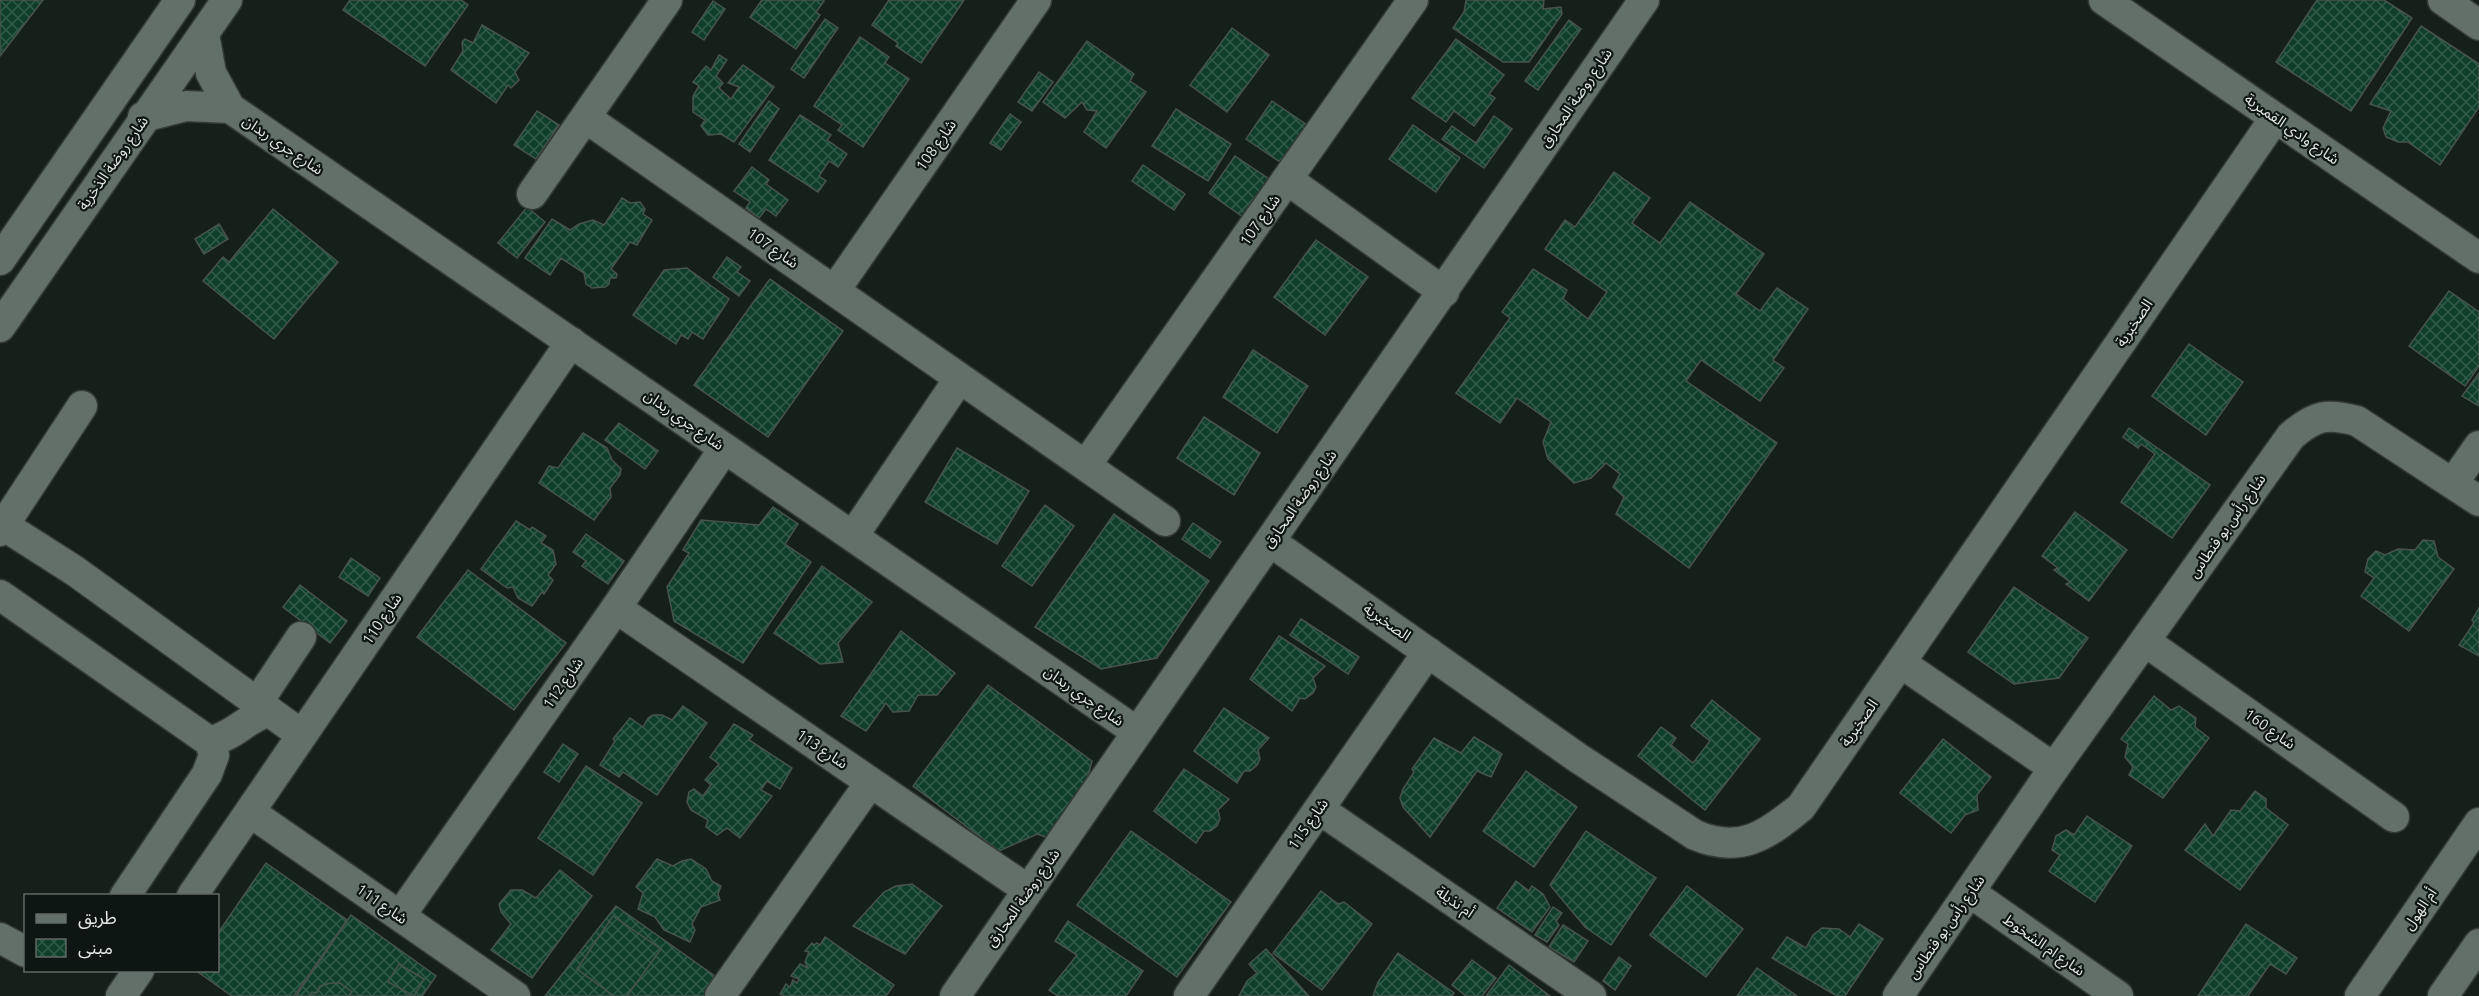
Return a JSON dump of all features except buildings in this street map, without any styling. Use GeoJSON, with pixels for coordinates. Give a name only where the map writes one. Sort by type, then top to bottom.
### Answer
{"type":"FeatureCollection","features":[{"type":"Feature","properties":{"kind":"street"},"geometry":{"type":"LineString","coordinates":[[0,260],[180,0]]}},
{"type":"Feature","properties":{"kind":"street","name":"شارع روضة الذخرية"},"geometry":{"type":"LineString","coordinates":[[0,327],[143,117],[227,0]]}},
{"type":"Feature","properties":{"kind":"street"},"geometry":{"type":"LineString","coordinates":[[532,194],[667,0]]}},
{"type":"Feature","properties":{"kind":"street","name":"شارع 108"},"geometry":{"type":"LineString","coordinates":[[835,290],[1036,0]]}},
{"type":"Feature","properties":{"kind":"street","name":"شارع 107"},"geometry":{"type":"LineString","coordinates":[[1086,465],[1413,0]]}},
{"type":"Feature","properties":{"kind":"street","name":"شارع روضة المحارق"},"geometry":{"type":"LineString","coordinates":[[955,996],[1644,0]]}},
{"type":"Feature","properties":{"kind":"street","name":"شارع وادي القميرية"},"geometry":{"type":"LineString","coordinates":[[2104,0],[2479,258]]}},
{"type":"Feature","properties":{"kind":"street"},"geometry":{"type":"LineString","coordinates":[[2443,0],[2479,25]]}},
{"type":"Feature","properties":{"kind":"street","name":"شارع جري ربدان"},"geometry":{"type":"LineString","coordinates":[[204,34],[211,73],[230,108],[1137,732]]}},
{"type":"Feature","properties":{"kind":"street","name":"شارع جري ربدان"},"geometry":{"type":"LineString","coordinates":[[143,117],[186,106],[230,108]]}},
{"type":"Feature","properties":{"kind":"street","name":"الصخبرية"},"geometry":{"type":"LineString","coordinates":[[1271,542],[1578,758],[1695,835],[1714,843],[1733,844],[1756,838],[1778,826],[1800,807],[2275,117]]}},
{"type":"Feature","properties":{"kind":"street","name":"شارع 107"},"geometry":{"type":"LineString","coordinates":[[586,118],[1165,521]]}},
{"type":"Feature","properties":{"kind":"street","name":"شارع 107"},"geometry":{"type":"LineString","coordinates":[[1288,180],[1444,292]]}},
{"type":"Feature","properties":{"kind":"street","name":"شارع 110"},"geometry":{"type":"LineString","coordinates":[[193,894],[571,342]]}},
{"type":"Feature","properties":{"kind":"street"},"geometry":{"type":"LineString","coordinates":[[853,536],[959,379]]}},
{"type":"Feature","properties":{"kind":"street"},"geometry":{"type":"LineString","coordinates":[[82,406],[2,528],[75,571],[302,735]]}},
{"type":"Feature","properties":{"kind":"street","name":"شارع رأس بو فنطاس"},"geometry":{"type":"LineString","coordinates":[[1899,996],[2054,768],[2291,436],[2303,425],[2319,417],[2338,416],[2357,421],[2479,501]]}},
{"type":"Feature","properties":{"kind":"street"},"geometry":{"type":"LineString","coordinates":[[2453,483],[2479,446]]}},
{"type":"Feature","properties":{"kind":"street","name":"شارع 112"},"geometry":{"type":"LineString","coordinates":[[400,916],[616,608],[724,449]]}},
{"type":"Feature","properties":{"kind":"street"},"geometry":{"type":"LineString","coordinates":[[0,595],[210,742],[214,755],[207,774],[126,894]]}},
{"type":"Feature","properties":{"kind":"street","name":"شارع 113"},"geometry":{"type":"LineString","coordinates":[[616,608],[1028,890]]}},
{"type":"Feature","properties":{"kind":"street"},"geometry":{"type":"LineString","coordinates":[[210,742],[227,737],[254,717],[263,707],[301,637]]}},
{"type":"Feature","properties":{"kind":"street","name":"شارع 160"},"geometry":{"type":"LineString","coordinates":[[2146,642],[2394,817]]}},
{"type":"Feature","properties":{"kind":"street","name":"شارع 115"},"geometry":{"type":"LineString","coordinates":[[1189,996],[1428,652]]}},
{"type":"Feature","properties":{"kind":"street"},"geometry":{"type":"LineString","coordinates":[[1901,663],[2054,768]]}},
{"type":"Feature","properties":{"kind":"street"},"geometry":{"type":"LineString","coordinates":[[720,996],[870,783]]}},
{"type":"Feature","properties":{"kind":"street","name":"أم نذيلة"},"geometry":{"type":"LineString","coordinates":[[1319,809],[1591,996]]}},
{"type":"Feature","properties":{"kind":"street","name":"شارع 111"},"geometry":{"type":"LineString","coordinates":[[250,812],[515,996]]}},
{"type":"Feature","properties":{"kind":"street","name":"أم الهول"},"geometry":{"type":"LineString","coordinates":[[2361,996],[2479,823]]}},
{"type":"Feature","properties":{"kind":"street","name":"شارع ام الشخوط"},"geometry":{"type":"LineString","coordinates":[[1971,893],[2118,996]]}},
{"type":"Feature","properties":{"kind":"street"},"geometry":{"type":"LineString","coordinates":[[0,938],[24,951]]}},
{"type":"Feature","properties":{"kind":"street"},"geometry":{"type":"LineString","coordinates":[[2443,996],[2479,944]]}},
{"type":"Feature","properties":{"kind":"street"},"geometry":{"type":"LineString","coordinates":[[121,996],[138,972]]}}]}
